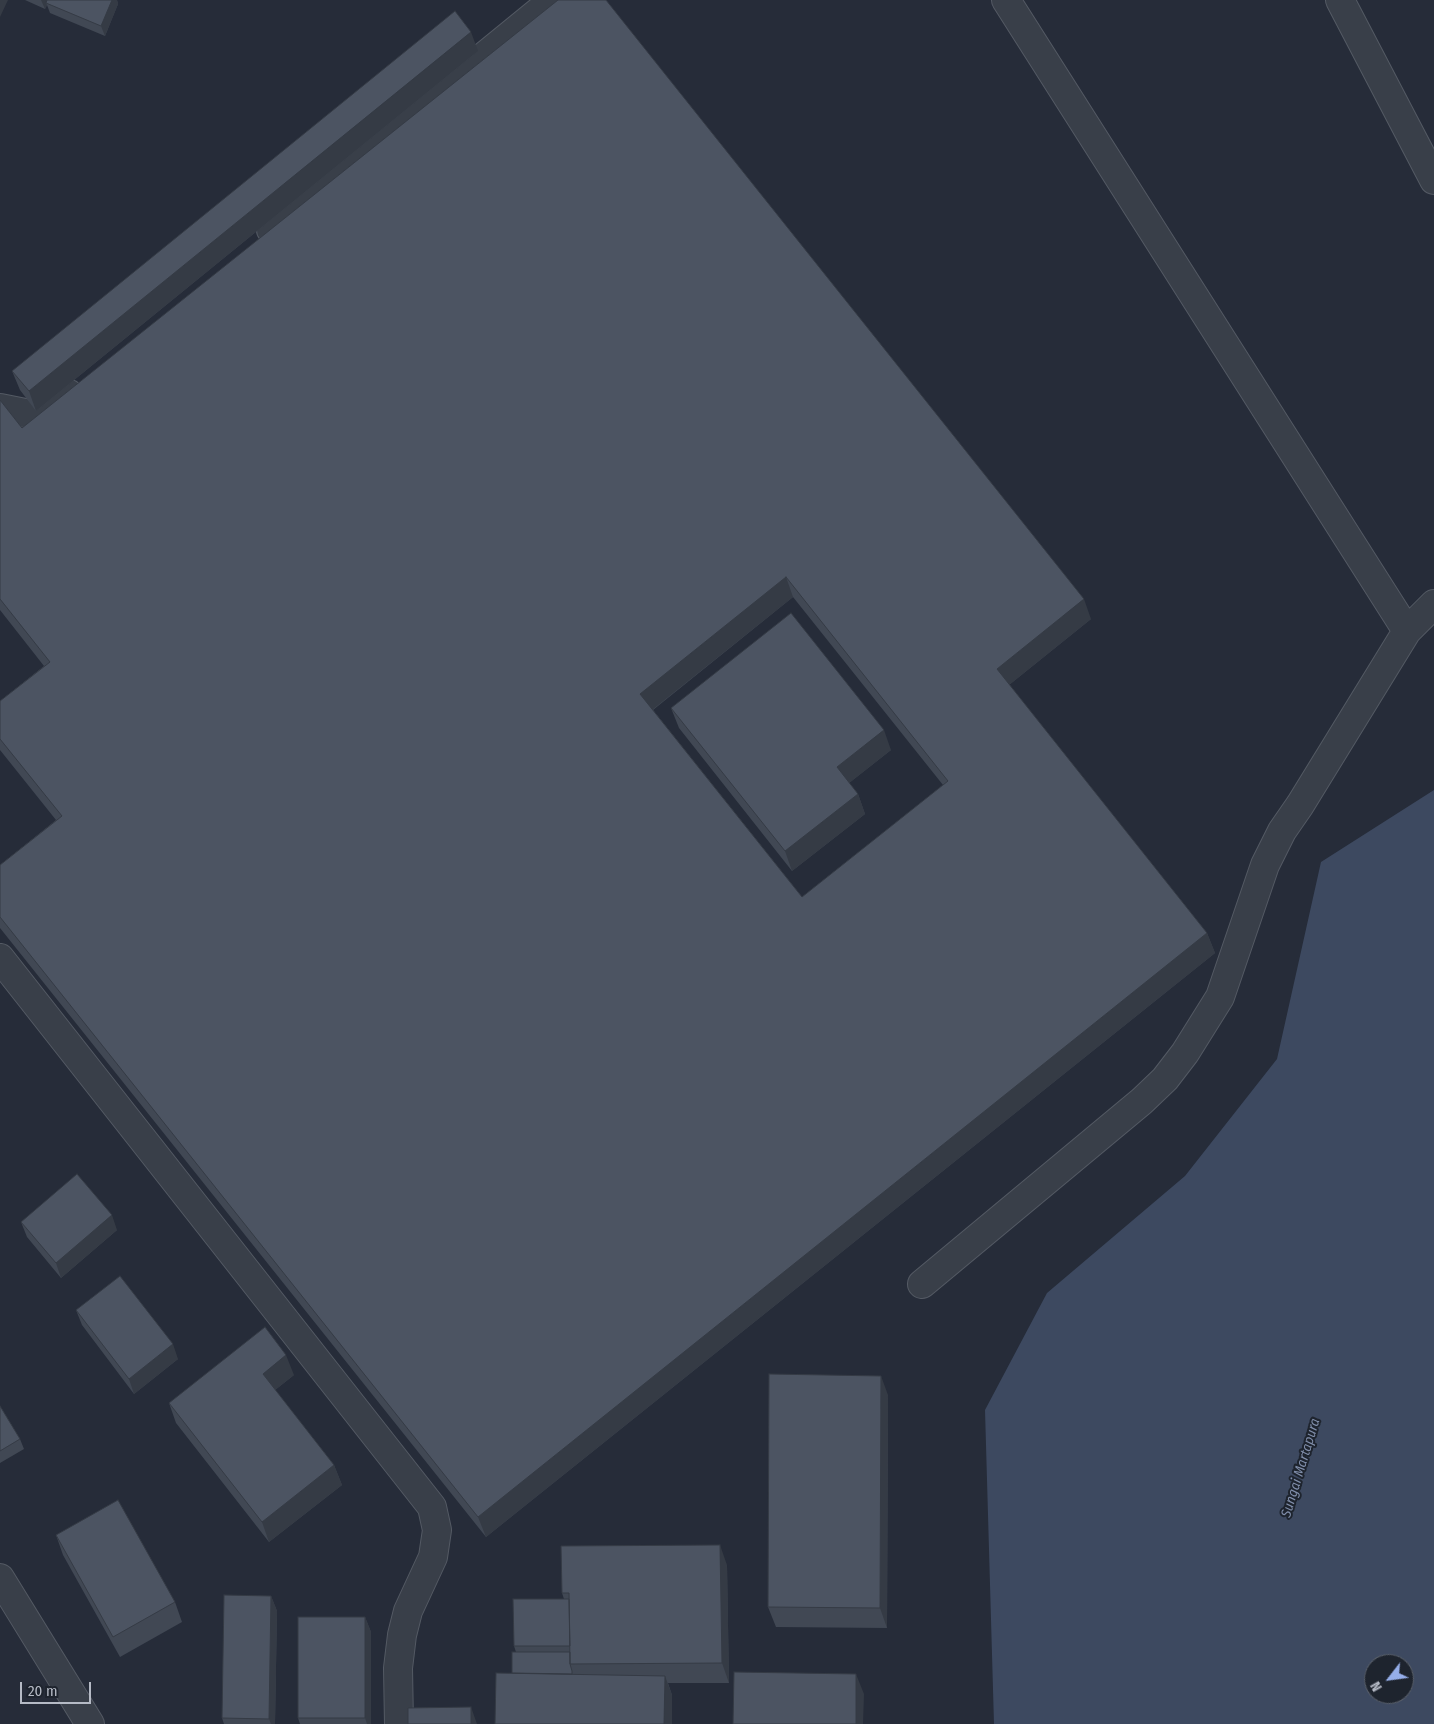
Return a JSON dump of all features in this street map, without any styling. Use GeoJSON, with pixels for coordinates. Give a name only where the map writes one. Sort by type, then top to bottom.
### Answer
{"type":"FeatureCollection","features":[{"type":"Feature","properties":{"kind":"street"},"geometry":{"type":"LineString","coordinates":[[254,244],[553,0]]}},
{"type":"Feature","properties":{"kind":"street"},"geometry":{"type":"LineString","coordinates":[[1006,0],[1407,631]]}},
{"type":"Feature","properties":{"kind":"street"},"geometry":{"type":"LineString","coordinates":[[1340,0],[1434,180]]}},
{"type":"Feature","properties":{"kind":"street"},"geometry":{"type":"LineString","coordinates":[[0,408],[40,415],[86,381]]}},
{"type":"Feature","properties":{"kind":"street"},"geometry":{"type":"LineString","coordinates":[[922,1284],[1142,1101],[1165,1079],[1185,1053],[1220,997],[1265,865],[1282,831],[1407,631],[1434,604]]}},
{"type":"Feature","properties":{"kind":"street"},"geometry":{"type":"LineString","coordinates":[[0,958],[432,1507],[437,1530],[433,1557],[408,1611],[402,1635],[398,1668],[399,1724]]}},
{"type":"Feature","properties":{"kind":"street"},"geometry":{"type":"LineString","coordinates":[[0,1578],[90,1724]]}},
{"type":"Feature","properties":{"kind":"water","name":"Sungai Martapura"},"geometry":{"type":"Polygon","coordinates":[[[1434,790],[1434,1724],[994,1724],[985,1410],[1047,1293],[1185,1176],[1277,1059],[1321,862],[1434,790]]]}},
{"type":"Feature","properties":{"kind":"building"},"geometry":{"type":"Polygon","coordinates":[[[47,0],[112,0],[101,26],[46,3],[47,0]]]}},
{"type":"Feature","properties":{"kind":"building"},"geometry":{"type":"Polygon","coordinates":[[[558,0],[606,0],[1084,599],[997,669],[1207,933],[478,1517],[0,917],[0,865],[62,816],[0,739],[0,701],[50,662],[0,599],[0,400],[22,428],[558,0]],[[786,577],[640,694],[802,897],[948,781],[786,577]]]}},
{"type":"Feature","properties":{"kind":"building"},"geometry":{"type":"Polygon","coordinates":[[[455,11],[471,32],[29,391],[12,371],[455,11]]]}},
{"type":"Feature","properties":{"kind":"building"},"geometry":{"type":"Polygon","coordinates":[[[791,613],[884,730],[837,767],[858,794],[785,851],[671,708],[791,613]]]}},
{"type":"Feature","properties":{"kind":"building"},"geometry":{"type":"Polygon","coordinates":[[[77,1174],[112,1215],[56,1263],[21,1222],[77,1174]]]}},
{"type":"Feature","properties":{"kind":"building"},"geometry":{"type":"Polygon","coordinates":[[[120,1276],[173,1344],[129,1379],[76,1310],[120,1276]]]}},
{"type":"Feature","properties":{"kind":"building"},"geometry":{"type":"Polygon","coordinates":[[[265,1327],[286,1355],[263,1374],[334,1465],[262,1522],[169,1403],[265,1327]]]}},
{"type":"Feature","properties":{"kind":"building"},"geometry":{"type":"Polygon","coordinates":[[[769,1374],[881,1376],[880,1608],[768,1607],[769,1374]]]}},
{"type":"Feature","properties":{"kind":"building"},"geometry":{"type":"Polygon","coordinates":[[[0,1406],[20,1439],[0,1451],[0,1406]]]}},
{"type":"Feature","properties":{"kind":"building"},"geometry":{"type":"Polygon","coordinates":[[[118,1500],[175,1602],[113,1637],[56,1535],[118,1500]]]}},
{"type":"Feature","properties":{"kind":"building"},"geometry":{"type":"Polygon","coordinates":[[[720,1545],[722,1663],[570,1664],[569,1593],[562,1593],[561,1546],[720,1545]]]}},
{"type":"Feature","properties":{"kind":"building"},"geometry":{"type":"Polygon","coordinates":[[[224,1595],[271,1596],[269,1719],[222,1718],[224,1595]]]}},
{"type":"Feature","properties":{"kind":"building"},"geometry":{"type":"Polygon","coordinates":[[[513,1599],[569,1599],[570,1646],[514,1646],[513,1599]]]}},
{"type":"Feature","properties":{"kind":"building"},"geometry":{"type":"Polygon","coordinates":[[[298,1617],[365,1617],[365,1718],[298,1718],[298,1617]]]}},
{"type":"Feature","properties":{"kind":"building"},"geometry":{"type":"Polygon","coordinates":[[[512,1652],[570,1652],[572,1674],[512,1673],[512,1652]]]}},
{"type":"Feature","properties":{"kind":"building"},"geometry":{"type":"Polygon","coordinates":[[[734,1672],[856,1674],[856,1724],[733,1724],[734,1672]]]}},
{"type":"Feature","properties":{"kind":"building"},"geometry":{"type":"Polygon","coordinates":[[[496,1673],[665,1676],[664,1724],[495,1724],[496,1673]]]}},
{"type":"Feature","properties":{"kind":"building"},"geometry":{"type":"Polygon","coordinates":[[[471,1707],[471,1724],[408,1724],[408,1708],[471,1707]]]}}]}
